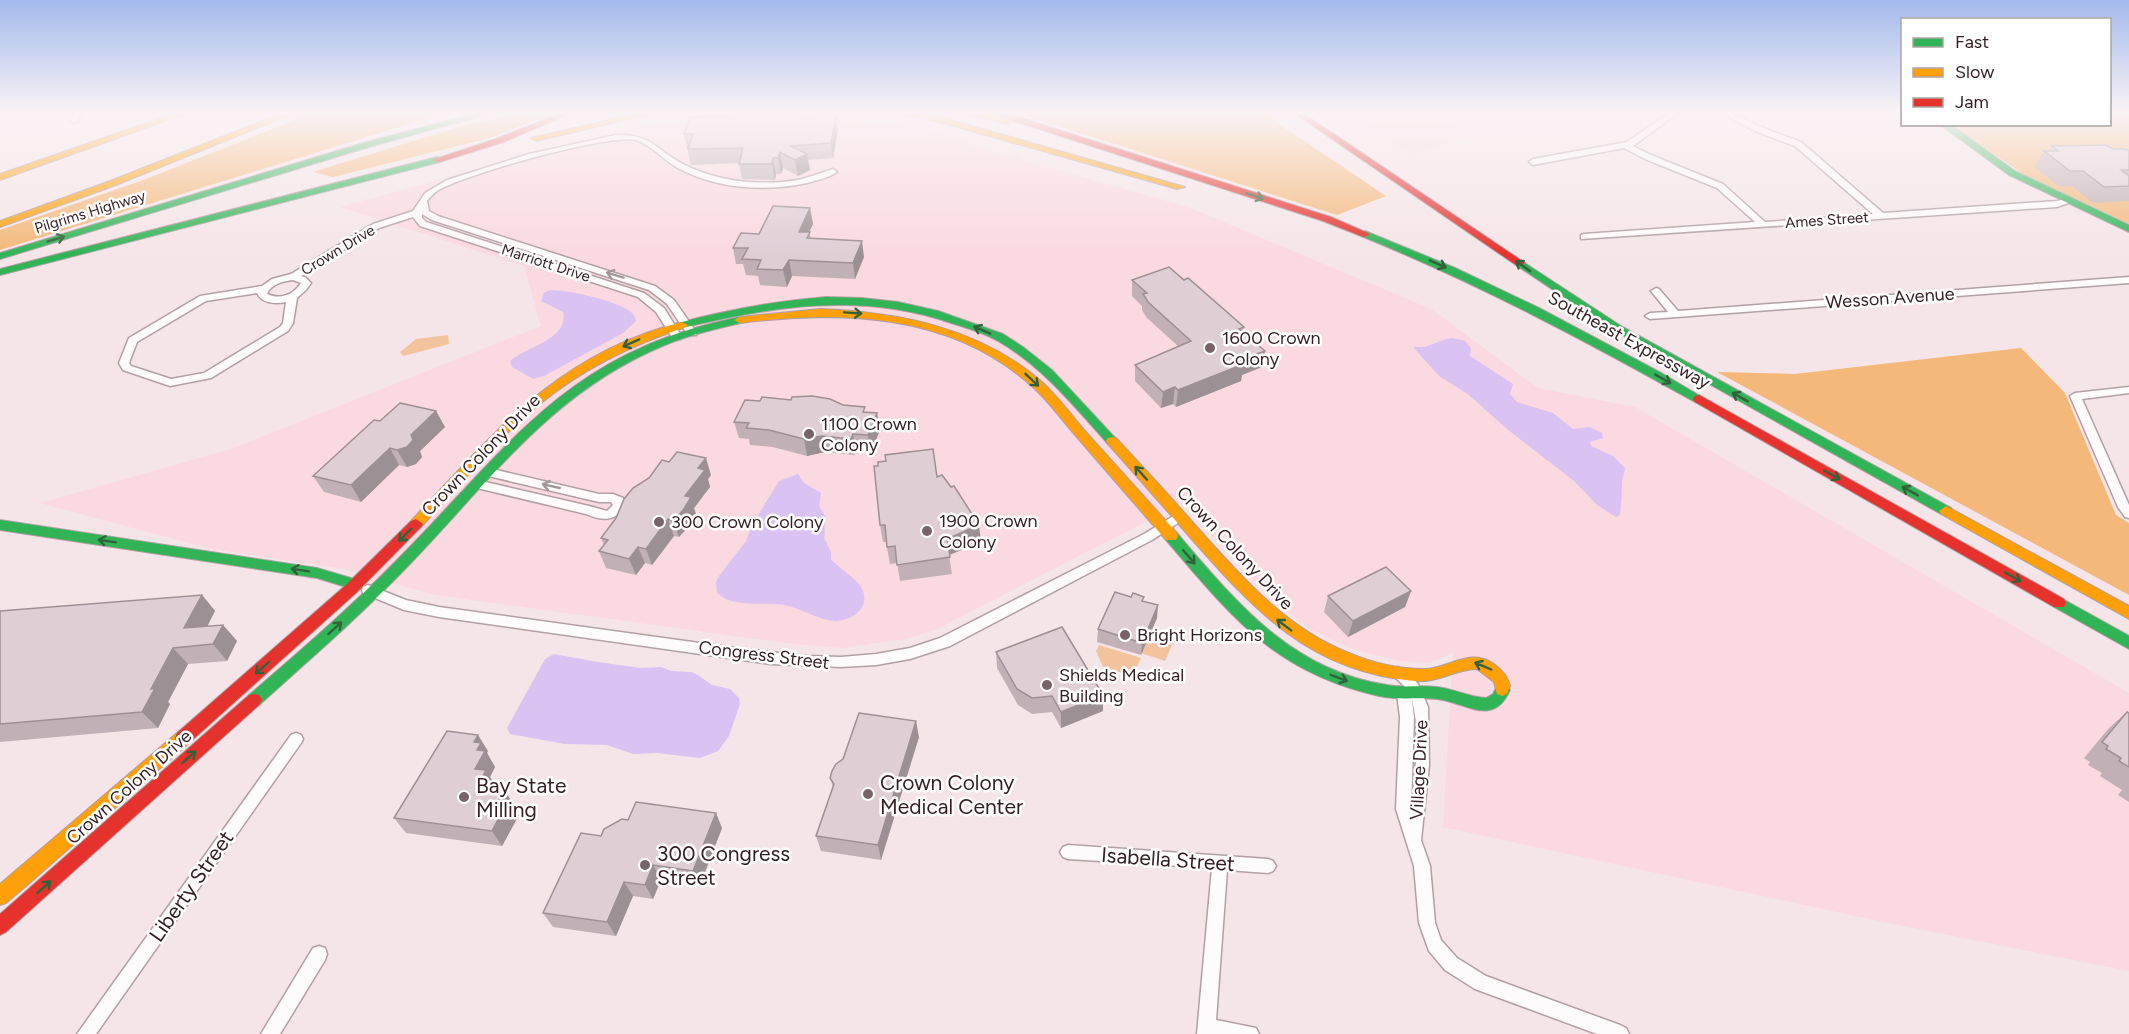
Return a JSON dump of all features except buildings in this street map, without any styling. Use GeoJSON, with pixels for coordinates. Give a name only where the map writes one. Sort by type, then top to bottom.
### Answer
{"type":"FeatureCollection","features":[{"type":"Feature","properties":{"kind":"main road"},"geometry":{"type":"LineString","coordinates":[[0,170],[36,159]]}},
{"type":"Feature","properties":{"kind":"main road"},"geometry":{"type":"LineString","coordinates":[[0,177],[49,159]]}},
{"type":"Feature","properties":{"kind":"main road","name":"Pilgrims Highway"},"geometry":{"type":"LineString","coordinates":[[0,224],[175,159]]}},
{"type":"Feature","properties":{"kind":"main road","name":"Pilgrims Highway"},"geometry":{"type":"LineString","coordinates":[[0,256],[322,159]]}},
{"type":"Feature","properties":{"kind":"main road"},"geometry":{"type":"LineString","coordinates":[[363,180],[436,159]]}},
{"type":"Feature","properties":{"kind":"main road"},"geometry":{"type":"LineString","coordinates":[[2,279],[280,201],[448,159]]}},
{"type":"Feature","properties":{"kind":"main road"},"geometry":{"type":"LineString","coordinates":[[1083,159],[1348,235],[1399,247]]}},
{"type":"Feature","properties":{"kind":"main road","name":"Southeast Expressway"},"geometry":{"type":"LineString","coordinates":[[1142,159],[1320,217],[1399,247],[1488,286],[1564,324],[2129,644]]}},
{"type":"Feature","properties":{"kind":"main road","name":"Southeast Expressway"},"geometry":{"type":"LineString","coordinates":[[1366,159],[1612,324],[2129,613]]}},
{"type":"Feature","properties":{"kind":"main road"},"geometry":{"type":"LineString","coordinates":[[1992,159],[2005,169],[2129,229]]}},
{"type":"Feature","properties":{"kind":"main road","name":"Crown Colony Drive"},"geometry":{"type":"LineString","coordinates":[[0,896],[356,585],[506,429],[540,398],[606,355],[689,327],[747,308],[821,300],[894,305],[962,322],[1013,346],[1050,373],[1259,603],[1287,628],[1339,656],[1398,673],[1428,675],[1446,671],[1467,662],[1481,664],[1497,674],[1503,686],[1500,698],[1493,704],[1476,705],[1443,694],[1410,694],[1370,688],[1336,677],[1280,649],[1239,614],[1033,380],[1006,360],[958,335],[905,319],[837,312],[766,316],[689,327]]}},
{"type":"Feature","properties":{"kind":"main road","name":"Crown Colony Drive"},"geometry":{"type":"LineString","coordinates":[[0,926],[374,592],[530,427],[577,388],[675,332]]}},
{"type":"Feature","properties":{"kind":"main road"},"geometry":{"type":"LineString","coordinates":[[1944,510],[2019,566]]}},
{"type":"Feature","properties":{"kind":"main road"},"geometry":{"type":"LineString","coordinates":[[0,525],[317,573],[333,576],[356,585]]}},
{"type":"Feature","properties":{"kind":"main road"},"geometry":{"type":"LineString","coordinates":[[1925,528],[2019,566],[2129,627]]}},
{"type":"Feature","properties":{"kind":"main road"},"geometry":{"type":"LineString","coordinates":[[1456,666],[1449,675],[1449,683],[1454,693],[1464,700]]}},
{"type":"Feature","properties":{"kind":"street"},"geometry":{"type":"LineString","coordinates":[[422,211],[435,189],[462,177],[531,159]]}},
{"type":"Feature","properties":{"kind":"street"},"geometry":{"type":"LineString","coordinates":[[670,159],[682,168],[738,184],[794,183],[833,172]]}},
{"type":"Feature","properties":{"kind":"street"},"geometry":{"type":"LineString","coordinates":[[1533,162],[1548,159]]}},
{"type":"Feature","properties":{"kind":"street"},"geometry":{"type":"LineString","coordinates":[[1654,159],[1715,183],[1732,195],[1762,224]]}},
{"type":"Feature","properties":{"kind":"street"},"geometry":{"type":"LineString","coordinates":[[1816,159],[1881,216]]}},
{"type":"Feature","properties":{"kind":"street","name":"Ames Street"},"geometry":{"type":"LineString","coordinates":[[1584,237],[2057,204],[2070,201]]}},
{"type":"Feature","properties":{"kind":"street","name":"Crown Drive"},"geometry":{"type":"LineString","coordinates":[[292,297],[288,323],[284,329],[216,372],[170,383],[127,368],[124,363],[133,340],[202,298],[263,289],[273,282],[293,277],[376,226],[422,211]]}},
{"type":"Feature","properties":{"kind":"street","name":"Crown Drive"},"geometry":{"type":"LineString","coordinates":[[293,277],[304,280],[385,229],[422,211]]}},
{"type":"Feature","properties":{"kind":"street","name":"Marriott Drive"},"geometry":{"type":"LineString","coordinates":[[675,332],[658,307],[637,293],[426,225],[420,222],[422,211],[648,286],[671,302],[689,327]]}},
{"type":"Feature","properties":{"kind":"street","name":"Crown Drive"},"geometry":{"type":"LineString","coordinates":[[263,289],[263,296],[271,300],[292,297],[302,290],[306,283],[304,280]]}},
{"type":"Feature","properties":{"kind":"street","name":"Wesson Avenue"},"geometry":{"type":"LineString","coordinates":[[1650,316],[2129,280]]}},
{"type":"Feature","properties":{"kind":"street"},"geometry":{"type":"LineString","coordinates":[[1656,291],[1675,314]]}},
{"type":"Feature","properties":{"kind":"street"},"geometry":{"type":"LineString","coordinates":[[2129,390],[2075,396],[2129,514]]}},
{"type":"Feature","properties":{"kind":"street"},"geometry":{"type":"LineString","coordinates":[[477,484],[606,516],[617,509],[618,501],[608,498],[488,472]]}},
{"type":"Feature","properties":{"kind":"street","name":"Congress Street"},"geometry":{"type":"LineString","coordinates":[[356,585],[404,605],[431,611],[788,660],[851,663],[910,653],[945,642],[1163,528],[1180,516]]}},
{"type":"Feature","properties":{"kind":"street","name":"Village Drive"},"geometry":{"type":"LineString","coordinates":[[1398,673],[1410,694],[1402,802],[1406,823],[1414,839],[1424,874],[1429,931],[1435,945],[1451,964],[1491,987],[1620,1034]]}},
{"type":"Feature","properties":{"kind":"street","name":"Liberty Street"},"geometry":{"type":"LineString","coordinates":[[86,1034],[296,739]]}},
{"type":"Feature","properties":{"kind":"street","name":"Isabella Street"},"geometry":{"type":"LineString","coordinates":[[1068,852],[1186,858],[1268,866]]}},
{"type":"Feature","properties":{"kind":"street"},"geometry":{"type":"LineString","coordinates":[[1220,863],[1206,1031],[1250,1034]]}},
{"type":"Feature","properties":{"kind":"street"},"geometry":{"type":"LineString","coordinates":[[270,1034],[319,954]]}},
{"type":"Feature","properties":{"kind":"shaded area"},"geometry":{"type":"Polygon","coordinates":[[[196,159],[294,159],[0,250],[0,230],[196,159]]]}},
{"type":"Feature","properties":{"kind":"shaded area"},"geometry":{"type":"Polygon","coordinates":[[[354,159],[404,159],[333,177],[313,172],[354,159]]]}},
{"type":"Feature","properties":{"kind":"shaded area"},"geometry":{"type":"Polygon","coordinates":[[[514,159],[1021,159],[1188,207],[1431,309],[1538,388],[1635,407],[2129,693],[2129,971],[1888,923],[1443,827],[1453,653],[1429,663],[1399,661],[1349,648],[1311,630],[1269,597],[1182,503],[937,629],[907,639],[842,648],[794,644],[435,595],[343,569],[211,549],[40,503],[231,449],[541,326],[524,266],[340,207],[514,159]]]}},
{"type":"Feature","properties":{"kind":"shaded area"},"geometry":{"type":"Polygon","coordinates":[[[1162,159],[1332,159],[1386,196],[1337,215],[1162,159]]]}},
{"type":"Feature","properties":{"kind":"shaded area"},"geometry":{"type":"Polygon","coordinates":[[[2002,159],[2129,159],[2129,224],[2023,174],[2002,159]]]}},
{"type":"Feature","properties":{"kind":"shaded area"},"geometry":{"type":"Polygon","coordinates":[[[550,290],[580,294],[606,301],[632,313],[636,321],[623,333],[544,376],[533,379],[512,367],[510,361],[544,342],[559,330],[563,322],[563,312],[541,301],[544,293],[550,290]]]}},
{"type":"Feature","properties":{"kind":"shaded area"},"geometry":{"type":"Polygon","coordinates":[[[448,335],[449,344],[403,356],[400,352],[416,339],[448,335]]]}},
{"type":"Feature","properties":{"kind":"shaded area"},"geometry":{"type":"Polygon","coordinates":[[[1453,338],[1465,341],[1471,348],[1470,356],[1513,384],[1510,394],[1517,402],[1553,413],[1573,429],[1590,427],[1602,433],[1603,438],[1590,442],[1591,446],[1613,456],[1625,468],[1620,515],[1616,517],[1597,505],[1574,481],[1507,429],[1469,395],[1439,376],[1413,347],[1425,347],[1453,338]]]}},
{"type":"Feature","properties":{"kind":"shaded area"},"geometry":{"type":"Polygon","coordinates":[[[2021,348],[2065,393],[2116,515],[2129,523],[2129,595],[1717,372],[1795,374],[2021,348]]]}},
{"type":"Feature","properties":{"kind":"shaded area"},"geometry":{"type":"Polygon","coordinates":[[[798,474],[804,483],[821,493],[819,506],[826,517],[824,538],[831,552],[831,559],[863,590],[861,609],[845,619],[837,621],[824,619],[784,605],[740,603],[717,593],[716,582],[719,576],[746,541],[752,525],[779,481],[798,474]]]}},
{"type":"Feature","properties":{"kind":"shaded area"},"geometry":{"type":"Polygon","coordinates":[[[1152,628],[1173,633],[1175,638],[1165,661],[1141,653],[1152,628]]]}},
{"type":"Feature","properties":{"kind":"shaded area"},"geometry":{"type":"Polygon","coordinates":[[[1099,645],[1141,658],[1133,676],[1103,667],[1096,651],[1099,645]]]}},
{"type":"Feature","properties":{"kind":"shaded area"},"geometry":{"type":"Polygon","coordinates":[[[554,654],[641,668],[661,667],[671,671],[691,672],[712,685],[730,689],[739,698],[740,704],[729,736],[718,751],[700,758],[657,753],[633,754],[607,745],[565,744],[510,734],[507,728],[545,659],[554,654]]]}},
{"type":"Feature","properties":{"kind":"traffic: fast"},"geometry":{"type":"LineString","coordinates":[[0,256],[319,159]]}},
{"type":"Feature","properties":{"kind":"traffic: fast"},"geometry":{"type":"LineString","coordinates":[[1993,159],[2012,173],[2129,229]]}},
{"type":"Feature","properties":{"kind":"traffic: fast"},"geometry":{"type":"LineString","coordinates":[[0,272],[437,160]]}},
{"type":"Feature","properties":{"kind":"traffic: fast"},"geometry":{"type":"LineString","coordinates":[[1365,234],[1451,270],[1535,310],[1699,399]]}},
{"type":"Feature","properties":{"kind":"traffic: fast"},"geometry":{"type":"LineString","coordinates":[[1520,263],[1617,328],[1946,511]]}},
{"type":"Feature","properties":{"kind":"traffic: fast"},"geometry":{"type":"LineString","coordinates":[[682,325],[753,308],[826,301],[862,301],[898,305],[934,313],[995,335],[1019,349],[1048,373],[1112,441]]}},
{"type":"Feature","properties":{"kind":"traffic: fast"},"geometry":{"type":"LineString","coordinates":[[254,700],[329,634],[401,565],[510,446],[570,393],[615,364],[663,341],[688,332],[740,320]]}},
{"type":"Feature","properties":{"kind":"traffic: fast"},"geometry":{"type":"LineString","coordinates":[[0,525],[317,573],[356,585]]}},
{"type":"Feature","properties":{"kind":"traffic: fast"},"geometry":{"type":"LineString","coordinates":[[1171,536],[1249,623],[1289,655],[1314,667],[1379,690],[1440,693],[1479,704],[1493,702],[1502,690]]}},
{"type":"Feature","properties":{"kind":"traffic: fast"},"geometry":{"type":"LineString","coordinates":[[2059,603],[2129,643]]}},
{"type":"Feature","properties":{"kind":"traffic: slow"},"geometry":{"type":"LineString","coordinates":[[0,177],[51,159]]}},
{"type":"Feature","properties":{"kind":"traffic: slow"},"geometry":{"type":"LineString","coordinates":[[0,224],[173,159]]}},
{"type":"Feature","properties":{"kind":"traffic: slow"},"geometry":{"type":"LineString","coordinates":[[1081,159],[1180,187]]}},
{"type":"Feature","properties":{"kind":"traffic: slow"},"geometry":{"type":"LineString","coordinates":[[740,320],[780,315],[859,314],[897,319],[934,328],[970,342],[1005,361],[1038,385],[1171,536]]}},
{"type":"Feature","properties":{"kind":"traffic: slow"},"geometry":{"type":"LineString","coordinates":[[416,524],[490,444],[521,414],[553,388],[606,356],[644,338],[682,325]]}},
{"type":"Feature","properties":{"kind":"traffic: slow"},"geometry":{"type":"LineString","coordinates":[[1112,441],[1249,593],[1282,623],[1301,636],[1344,658],[1404,673],[1434,674],[1461,665],[1478,663],[1498,676],[1502,690]]}},
{"type":"Feature","properties":{"kind":"traffic: slow"},"geometry":{"type":"LineString","coordinates":[[1946,511],[2129,613]]}},
{"type":"Feature","properties":{"kind":"traffic: slow"},"geometry":{"type":"LineString","coordinates":[[0,897],[183,738]]}},
{"type":"Feature","properties":{"kind":"traffic: slow"},"geometry":{"type":"LineString","coordinates":[[0,895],[19,881]]}},
{"type":"Feature","properties":{"kind":"traffic: jam"},"geometry":{"type":"LineString","coordinates":[[1142,159],[1327,219],[1365,234]]}},
{"type":"Feature","properties":{"kind":"traffic: jam"},"geometry":{"type":"LineString","coordinates":[[1366,159],[1520,263]]}},
{"type":"Feature","properties":{"kind":"traffic: jam"},"geometry":{"type":"LineString","coordinates":[[1699,399],[2059,603]]}},
{"type":"Feature","properties":{"kind":"traffic: jam"},"geometry":{"type":"LineString","coordinates":[[183,738],[351,589],[416,524]]}},
{"type":"Feature","properties":{"kind":"traffic: jam"},"geometry":{"type":"LineString","coordinates":[[0,926],[254,700]]}},
{"type":"Feature","properties":{"kind":"place","name":"1600 Crown Colony"},"geometry":{"type":"Point","coordinates":[1210,348]}},
{"type":"Feature","properties":{"kind":"place","name":"1100 Crown Colony"},"geometry":{"type":"Point","coordinates":[809,434]}},
{"type":"Feature","properties":{"kind":"place","name":"300 Crown Colony"},"geometry":{"type":"Point","coordinates":[659,522]}},
{"type":"Feature","properties":{"kind":"place","name":"1900 Crown Colony"},"geometry":{"type":"Point","coordinates":[927,531]}},
{"type":"Feature","properties":{"kind":"place","name":"Bright Horizons"},"geometry":{"type":"Point","coordinates":[1125,635]}},
{"type":"Feature","properties":{"kind":"place","name":"Shields Medical Building"},"geometry":{"type":"Point","coordinates":[1047,685]}},
{"type":"Feature","properties":{"kind":"place","name":"Crown Colony Medical Center"},"geometry":{"type":"Point","coordinates":[868,794]}},
{"type":"Feature","properties":{"kind":"place","name":"Bay State Milling"},"geometry":{"type":"Point","coordinates":[464,797]}},
{"type":"Feature","properties":{"kind":"place","name":"300 Congress Street"},"geometry":{"type":"Point","coordinates":[645,865]}}]}
